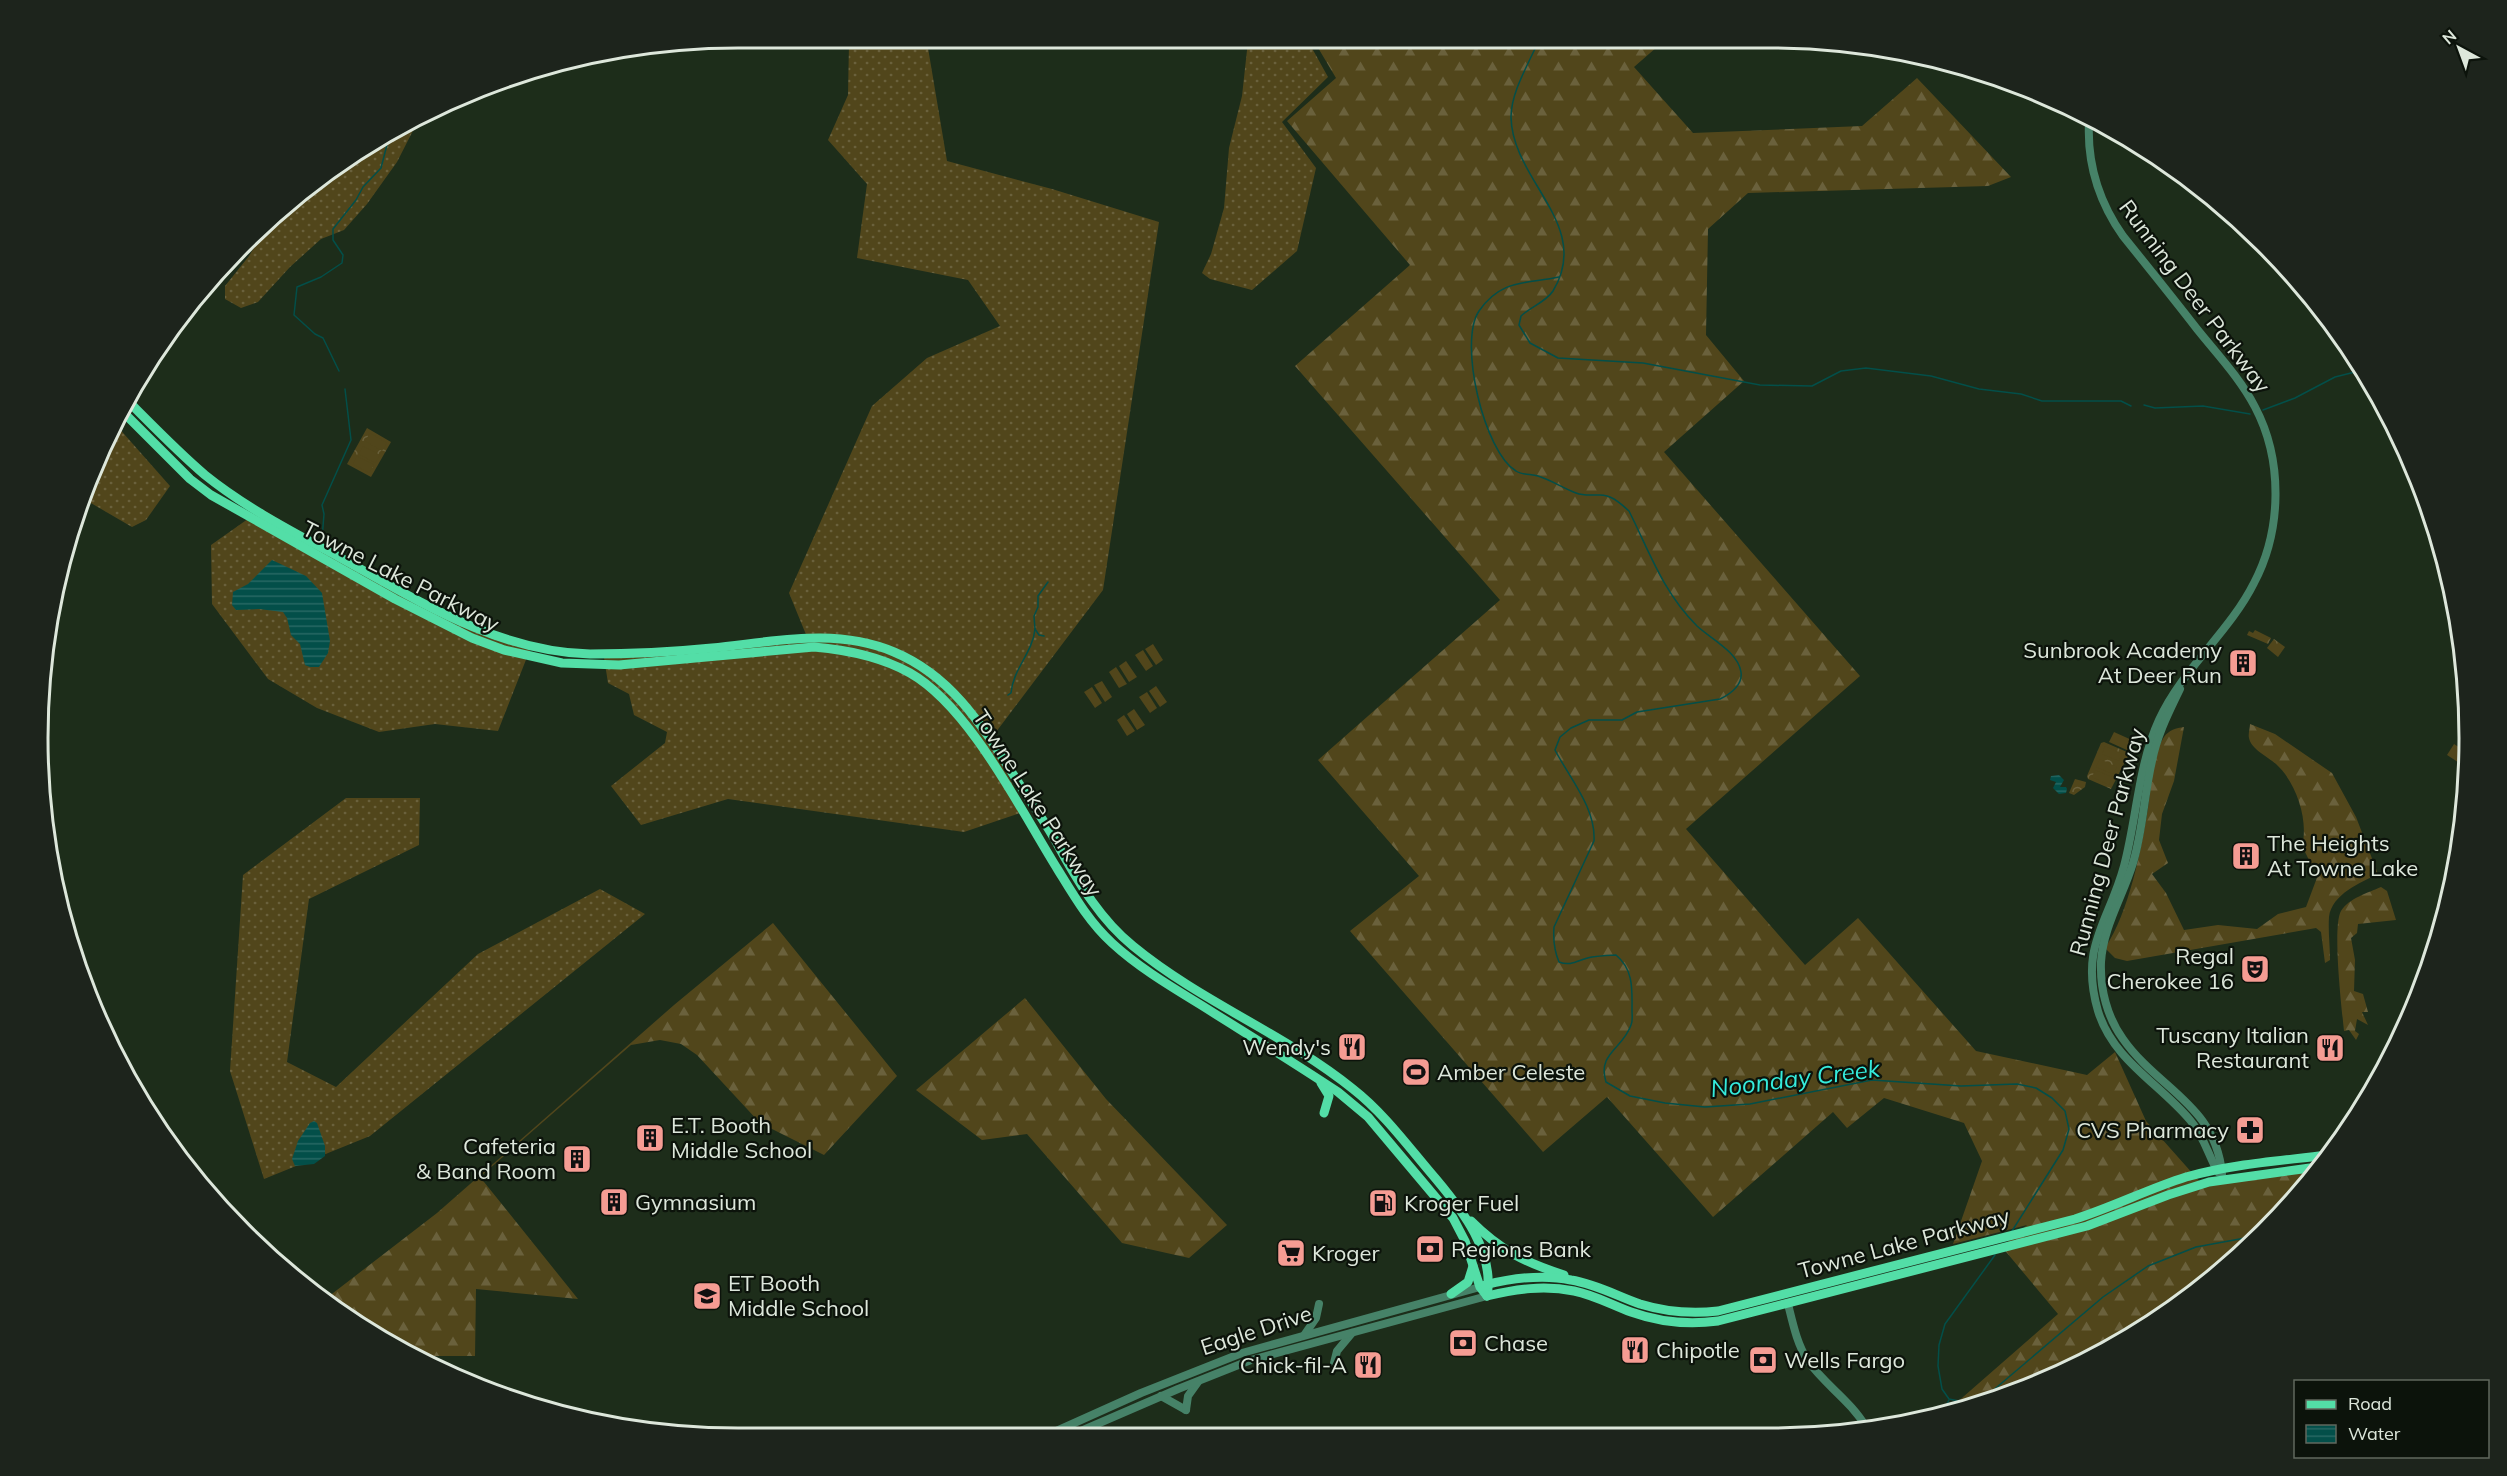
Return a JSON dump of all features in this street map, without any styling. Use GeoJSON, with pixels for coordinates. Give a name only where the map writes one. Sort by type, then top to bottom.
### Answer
{"type":"FeatureCollection","features":[{"type":"Feature","properties":{"kind":"main road","name":"Towne Lake Parkway"},"geometry":{"type":"LineString","coordinates":[[133,406],[182,454],[244,503],[415,599],[505,639],[541,649],[588,654],[706,649],[808,637],[842,638],[892,651],[931,672],[958,696],[982,725],[1086,894],[1113,928],[1159,965],[1353,1089],[1383,1118],[1464,1214],[1480,1248],[1484,1286]]}},
{"type":"Feature","properties":{"kind":"main road","name":"Towne Lake Parkway"},"geometry":{"type":"LineString","coordinates":[[127,417],[190,478],[237,512],[395,599],[472,638],[504,650],[562,663],[619,665],[814,647],[841,649],[868,656],[910,673],[944,699],[975,736],[1076,900],[1110,941],[1150,973],[1315,1077],[1345,1097],[1368,1117],[1441,1202],[1459,1228],[1487,1296],[1528,1288],[1558,1288],[1594,1297],[1651,1318],[1692,1323],[1733,1318],[2100,1222],[2220,1172],[2308,1167]]}},
{"type":"Feature","properties":{"kind":"main road"},"geometry":{"type":"LineString","coordinates":[[1315,1077],[1329,1096],[1324,1113]]}},
{"type":"Feature","properties":{"kind":"main road","name":"Towne Lake Parkway"},"geometry":{"type":"LineString","coordinates":[[1484,1286],[1535,1277],[1559,1278],[1582,1282],[1653,1307],[1681,1312],[1708,1312],[1735,1308],[2109,1208],[2171,1182],[2317,1157]]}},
{"type":"Feature","properties":{"kind":"main road"},"geometry":{"type":"LineString","coordinates":[[1464,1214],[1496,1244],[1514,1256],[1582,1282]]}},
{"type":"Feature","properties":{"kind":"main road"},"geometry":{"type":"LineString","coordinates":[[1451,1294],[1468,1282],[1473,1264]]}},
{"type":"Feature","properties":{"kind":"street","name":"Running Deer Parkway"},"geometry":{"type":"LineString","coordinates":[[2089,127],[2093,169],[2107,210],[2123,236],[2247,394],[2259,414],[2273,462],[2275,510],[2271,538],[2262,567],[2244,601],[2183,681],[2154,751],[2138,846],[2105,938],[2101,971],[2104,998],[2121,1037],[2141,1060],[2202,1117],[2220,1154],[2220,1172]]}},
{"type":"Feature","properties":{"kind":"street","name":"Eagle Drive"},"geometry":{"type":"LineString","coordinates":[[1063,1428],[1224,1359],[1305,1334],[1484,1286]]}},
{"type":"Feature","properties":{"kind":"street","name":"Eagle Drive"},"geometry":{"type":"LineString","coordinates":[[1088,1428],[1199,1380],[1261,1357],[1487,1296]]}},
{"type":"Feature","properties":{"kind":"street"},"geometry":{"type":"LineString","coordinates":[[1305,1334],[1316,1318],[1319,1304]]}},
{"type":"Feature","properties":{"kind":"street"},"geometry":{"type":"LineString","coordinates":[[1788,1304],[1796,1336],[1808,1361],[1852,1407],[1862,1422]]}},
{"type":"Feature","properties":{"kind":"street"},"geometry":{"type":"LineString","coordinates":[[1334,1363],[1340,1347],[1353,1332]]}},
{"type":"Feature","properties":{"kind":"street"},"geometry":{"type":"LineString","coordinates":[[1161,1396],[1186,1410],[1188,1395],[1199,1380]]}},
{"type":"Feature","properties":{"kind":"green space"},"geometry":{"type":"Polygon","coordinates":[[[849,48],[928,48],[947,161],[1052,189],[1159,222],[1103,590],[990,740],[1026,811],[964,832],[728,799],[641,825],[611,786],[665,743],[667,732],[634,715],[629,694],[608,683],[603,651],[758,644],[807,637],[789,593],[872,406],[927,358],[1000,326],[968,280],[857,258],[867,184],[828,140],[848,95],[849,48]]]}},
{"type":"Feature","properties":{"kind":"green space"},"geometry":{"type":"Polygon","coordinates":[[[1247,48],[1312,48],[1328,77],[1282,122],[1316,168],[1297,251],[1252,290],[1210,279],[1202,273],[1211,254],[1224,208],[1229,148],[1242,96],[1247,48]]]}},
{"type":"Feature","properties":{"kind":"green space"},"geometry":{"type":"Polygon","coordinates":[[[1318,48],[1656,48],[1634,67],[1693,133],[1862,126],[1917,78],[2011,177],[1988,186],[1748,193],[1708,229],[1706,335],[1744,381],[1664,452],[1860,676],[1686,829],[1805,965],[1858,918],[1976,1051],[2087,1075],[2115,1052],[2146,1121],[2201,1183],[2308,1168],[2257,1226],[2224,1257],[2152,1312],[2074,1357],[1991,1391],[1959,1401],[2058,1314],[2002,1247],[2027,1225],[1953,1244],[1982,1161],[1964,1123],[1884,1098],[1847,1128],[1833,1112],[1713,1217],[1607,1097],[1543,1152],[1350,931],[1419,876],[1318,760],[1500,600],[1295,366],[1410,265],[1287,121],[1336,78],[1318,48]]]}},
{"type":"Feature","properties":{"kind":"green space"},"geometry":{"type":"Polygon","coordinates":[[[414,129],[397,162],[367,204],[344,230],[321,239],[290,267],[258,302],[241,308],[225,299],[225,286],[256,244],[318,191],[355,164],[414,129]]]}},
{"type":"Feature","properties":{"kind":"green space"},"geometry":{"type":"Polygon","coordinates":[[[367,428],[391,442],[371,477],[347,464],[367,428]]]}},
{"type":"Feature","properties":{"kind":"green space"},"geometry":{"type":"Polygon","coordinates":[[[121,430],[170,486],[146,520],[132,527],[90,503],[121,430]]]}},
{"type":"Feature","properties":{"kind":"green space"},"geometry":{"type":"Polygon","coordinates":[[[370,433],[387,443],[382,451],[365,441],[370,433]]]}},
{"type":"Feature","properties":{"kind":"green space"},"geometry":{"type":"Polygon","coordinates":[[[363,446],[380,455],[375,463],[359,454],[363,446]]]}},
{"type":"Feature","properties":{"kind":"green space"},"geometry":{"type":"Polygon","coordinates":[[[357,456],[374,465],[369,473],[353,464],[357,456]]]}},
{"type":"Feature","properties":{"kind":"green space"},"geometry":{"type":"Polygon","coordinates":[[[262,509],[343,558],[430,606],[531,647],[498,731],[435,724],[379,732],[317,708],[268,679],[212,604],[211,545],[262,509]]]}},
{"type":"Feature","properties":{"kind":"green space"},"geometry":{"type":"Polygon","coordinates":[[[2255,630],[2271,638],[2268,644],[2247,635],[2249,631],[2253,633],[2255,630]]]}},
{"type":"Feature","properties":{"kind":"green space"},"geometry":{"type":"Polygon","coordinates":[[[2274,639],[2285,647],[2278,657],[2267,648],[2274,639]]]}},
{"type":"Feature","properties":{"kind":"green space"},"geometry":{"type":"Polygon","coordinates":[[[1153,644],[1163,660],[1156,665],[1145,649],[1153,644]]]}},
{"type":"Feature","properties":{"kind":"green space"},"geometry":{"type":"Polygon","coordinates":[[[1143,650],[1153,666],[1146,671],[1135,655],[1143,650]]]}},
{"type":"Feature","properties":{"kind":"green space"},"geometry":{"type":"Polygon","coordinates":[[[1126,661],[1137,677],[1129,682],[1119,666],[1126,661]]]}},
{"type":"Feature","properties":{"kind":"green space"},"geometry":{"type":"Polygon","coordinates":[[[1116,667],[1127,684],[1119,688],[1109,672],[1116,667]]]}},
{"type":"Feature","properties":{"kind":"green space"},"geometry":{"type":"Polygon","coordinates":[[[1102,681],[1112,697],[1105,702],[1094,685],[1102,681]]]}},
{"type":"Feature","properties":{"kind":"green space"},"geometry":{"type":"Polygon","coordinates":[[[1156,686],[1167,702],[1160,707],[1149,691],[1156,686]]]}},
{"type":"Feature","properties":{"kind":"green space"},"geometry":{"type":"Polygon","coordinates":[[[1092,687],[1102,703],[1095,708],[1084,692],[1092,687]]]}},
{"type":"Feature","properties":{"kind":"green space"},"geometry":{"type":"Polygon","coordinates":[[[1147,692],[1157,708],[1150,713],[1139,697],[1147,692]]]}},
{"type":"Feature","properties":{"kind":"green space"},"geometry":{"type":"Polygon","coordinates":[[[1134,709],[1145,725],[1137,730],[1127,714],[1134,709]]]}},
{"type":"Feature","properties":{"kind":"green space"},"geometry":{"type":"Polygon","coordinates":[[[1124,715],[1135,731],[1127,736],[1117,720],[1124,715]]]}},
{"type":"Feature","properties":{"kind":"green space"},"geometry":{"type":"Polygon","coordinates":[[[2250,724],[2275,734],[2332,773],[2356,817],[2378,874],[2348,890],[2331,909],[2329,917],[2330,960],[2325,963],[2321,932],[2316,928],[2127,961],[2115,958],[2105,948],[2121,917],[2138,862],[2156,754],[2166,735],[2178,728],[2184,727],[2174,781],[2162,814],[2159,840],[2168,863],[2152,874],[2166,893],[2184,930],[2218,925],[2257,929],[2278,914],[2306,907],[2318,875],[2302,846],[2304,825],[2299,802],[2283,772],[2250,742],[2250,724]]]}},
{"type":"Feature","properties":{"kind":"green space"},"geometry":{"type":"Polygon","coordinates":[[[2114,732],[2134,741],[2129,751],[2109,742],[2114,732]]]}},
{"type":"Feature","properties":{"kind":"green space"},"geometry":{"type":"Polygon","coordinates":[[[2104,742],[2127,752],[2128,756],[2111,789],[2088,779],[2087,776],[2101,743],[2104,742]]]}},
{"type":"Feature","properties":{"kind":"green space"},"geometry":{"type":"Polygon","coordinates":[[[2454,744],[2459,747],[2458,762],[2447,755],[2454,744]]]}},
{"type":"Feature","properties":{"kind":"green space"},"geometry":{"type":"Polygon","coordinates":[[[2105,746],[2122,754],[2119,761],[2102,754],[2105,746]]]}},
{"type":"Feature","properties":{"kind":"green space"},"geometry":{"type":"Polygon","coordinates":[[[2100,759],[2117,767],[2113,774],[2096,767],[2100,759]]]}},
{"type":"Feature","properties":{"kind":"green space"},"geometry":{"type":"Polygon","coordinates":[[[2095,770],[2112,777],[2109,785],[2092,777],[2095,770]]]}},
{"type":"Feature","properties":{"kind":"green space"},"geometry":{"type":"Polygon","coordinates":[[[2075,779],[2086,782],[2085,787],[2074,795],[2069,793],[2075,779]]]}},
{"type":"Feature","properties":{"kind":"green space"},"geometry":{"type":"Polygon","coordinates":[[[346,798],[420,798],[419,845],[309,899],[287,1062],[336,1087],[478,954],[600,889],[645,914],[370,1136],[264,1179],[230,1071],[243,875],[346,798]]]}},
{"type":"Feature","properties":{"kind":"green space"},"geometry":{"type":"Polygon","coordinates":[[[2381,887],[2387,891],[2396,920],[2358,924],[2357,933],[2351,938],[2355,960],[2354,991],[2363,994],[2368,1012],[2362,1012],[2368,1025],[2357,1019],[2355,1031],[2359,1034],[2356,1040],[2349,1030],[2344,1031],[2338,969],[2338,920],[2344,906],[2359,896],[2381,887]]]}},
{"type":"Feature","properties":{"kind":"green space"},"geometry":{"type":"Polygon","coordinates":[[[773,923],[897,1076],[824,1155],[760,1123],[697,1055],[681,1044],[660,1040],[631,1045],[480,1177],[578,1299],[476,1289],[475,1356],[431,1356],[393,1336],[331,1295],[437,1213],[674,1005],[773,923]]]}},
{"type":"Feature","properties":{"kind":"green space"},"geometry":{"type":"Polygon","coordinates":[[[1025,998],[1106,1099],[1227,1225],[1189,1258],[1122,1243],[1027,1134],[982,1140],[916,1090],[1025,998]]]}},
{"type":"Feature","properties":{"kind":"water"},"geometry":{"type":"Polygon","coordinates":[[[272,560],[306,576],[322,593],[330,641],[328,653],[319,667],[305,665],[300,644],[291,635],[287,618],[283,612],[259,609],[236,610],[232,605],[233,592],[248,584],[272,560]]]}},
{"type":"Feature","properties":{"kind":"water"},"geometry":{"type":"Polygon","coordinates":[[[2059,775],[2064,780],[2060,787],[2066,787],[2066,793],[2059,794],[2053,788],[2056,782],[2050,780],[2051,776],[2059,775]]]}},
{"type":"Feature","properties":{"kind":"water"},"geometry":{"type":"Polygon","coordinates":[[[314,1121],[317,1123],[325,1146],[325,1156],[314,1164],[295,1166],[292,1159],[298,1141],[310,1123],[314,1121]]]}},
{"type":"Feature","properties":{"kind":"waterway"},"geometry":{"type":"LineString","coordinates":[[1535,48],[1517,88],[1511,117],[1515,140],[1524,162],[1558,224],[1563,245],[1563,267],[1553,291],[1521,316],[1519,325],[1530,343],[1558,358],[1643,363],[1760,385],[1812,386],[1841,371],[1866,368],[1931,376],[1979,389],[2021,394],[2042,401],[2121,401],[2131,406]]}},
{"type":"Feature","properties":{"kind":"waterway"},"geometry":{"type":"LineString","coordinates":[[339,371],[323,338],[315,334],[294,315],[297,287],[321,277],[342,263],[343,255],[333,240],[333,229],[356,200],[363,187],[381,168],[387,144]]}},
{"type":"Feature","properties":{"kind":"waterway","name":"Noonday Creek"},"geometry":{"type":"LineString","coordinates":[[1559,277],[1525,282],[1496,293],[1479,311],[1473,326],[1471,346],[1473,370],[1478,396],[1494,442],[1504,460],[1516,471],[1535,475],[1579,494],[1607,496],[1629,511],[1658,572],[1675,600],[1697,626],[1735,658],[1741,672],[1738,685],[1732,692],[1720,699],[1637,712],[1622,720],[1589,720],[1571,728],[1560,737],[1555,750],[1581,794],[1594,829],[1594,841],[1554,927],[1557,958],[1559,962],[1568,964],[1592,957],[1616,955],[1626,967],[1631,981],[1632,1023],[1605,1064],[1606,1082],[1630,1096],[1665,1103],[1705,1107],[1750,1104],[1872,1080],[1961,1086],[2017,1084],[2036,1088],[2052,1098],[2065,1111],[2069,1129],[2063,1150],[2012,1231]]}},
{"type":"Feature","properties":{"kind":"waterway"},"geometry":{"type":"LineString","coordinates":[[2263,410],[2295,398],[2335,377],[2354,372]]}},
{"type":"Feature","properties":{"kind":"waterway"},"geometry":{"type":"LineString","coordinates":[[322,539],[324,514],[322,505],[351,440],[345,389]]}},
{"type":"Feature","properties":{"kind":"waterway"},"geometry":{"type":"LineString","coordinates":[[2144,405],[2155,408],[2203,406],[2250,414]]}},
{"type":"Feature","properties":{"kind":"waterway"},"geometry":{"type":"LineString","coordinates":[[1044,636],[1039,635],[1035,629],[1034,616],[1038,607],[1038,596],[1048,582]]}},
{"type":"Feature","properties":{"kind":"waterway"},"geometry":{"type":"LineString","coordinates":[[1008,695],[1011,693],[1015,676],[1031,645],[1035,629]]}},
{"type":"Feature","properties":{"kind":"waterway","name":"Noonday Creek"},"geometry":{"type":"LineString","coordinates":[[1993,1390],[2103,1297],[2148,1266],[2196,1247],[2244,1238]]}},
{"type":"Feature","properties":{"kind":"waterway","name":"Noonday Creek"},"geometry":{"type":"LineString","coordinates":[[1959,1401],[1949,1399],[1942,1389],[1938,1366],[1939,1345],[1945,1324],[1995,1255]]}},
{"type":"Feature","properties":{"kind":"waterway"},"geometry":{"type":"LineString","coordinates":[[1947,1404],[1949,1400]]}},
{"type":"Feature","properties":{"kind":"place","name":"Sunbrook Academy At Deer Run"},"geometry":{"type":"Point","coordinates":[2243,663]}},
{"type":"Feature","properties":{"kind":"place","name":"The Heights At Towne Lake"},"geometry":{"type":"Point","coordinates":[2246,856]}},
{"type":"Feature","properties":{"kind":"place","name":"Regal Cherokee 16"},"geometry":{"type":"Point","coordinates":[2255,969]}},
{"type":"Feature","properties":{"kind":"place","name":"Wendy's"},"geometry":{"type":"Point","coordinates":[1352,1047]}},
{"type":"Feature","properties":{"kind":"place","name":"Tuscany Italian Restaurant"},"geometry":{"type":"Point","coordinates":[2330,1048]}},
{"type":"Feature","properties":{"kind":"place","name":"Amber Celeste"},"geometry":{"type":"Point","coordinates":[1416,1072]}},
{"type":"Feature","properties":{"kind":"place","name":"CVS Pharmacy"},"geometry":{"type":"Point","coordinates":[2250,1130]}},
{"type":"Feature","properties":{"kind":"place","name":"E.T. Booth Middle School"},"geometry":{"type":"Point","coordinates":[650,1138]}},
{"type":"Feature","properties":{"kind":"place","name":"Cafeteria & Band Room"},"geometry":{"type":"Point","coordinates":[577,1159]}},
{"type":"Feature","properties":{"kind":"place","name":"Gymnasium"},"geometry":{"type":"Point","coordinates":[614,1202]}},
{"type":"Feature","properties":{"kind":"place","name":"Kroger Fuel"},"geometry":{"type":"Point","coordinates":[1383,1203]}},
{"type":"Feature","properties":{"kind":"place","name":"Regions Bank"},"geometry":{"type":"Point","coordinates":[1430,1249]}},
{"type":"Feature","properties":{"kind":"place","name":"Kroger"},"geometry":{"type":"Point","coordinates":[1291,1253]}},
{"type":"Feature","properties":{"kind":"place","name":"ET Booth Middle School"},"geometry":{"type":"Point","coordinates":[707,1296]}},
{"type":"Feature","properties":{"kind":"place","name":"Chase"},"geometry":{"type":"Point","coordinates":[1463,1343]}},
{"type":"Feature","properties":{"kind":"place","name":"Chipotle"},"geometry":{"type":"Point","coordinates":[1635,1350]}},
{"type":"Feature","properties":{"kind":"place","name":"Wells Fargo"},"geometry":{"type":"Point","coordinates":[1763,1360]}},
{"type":"Feature","properties":{"kind":"place","name":"Chick-fil-A"},"geometry":{"type":"Point","coordinates":[1368,1365]}}]}
